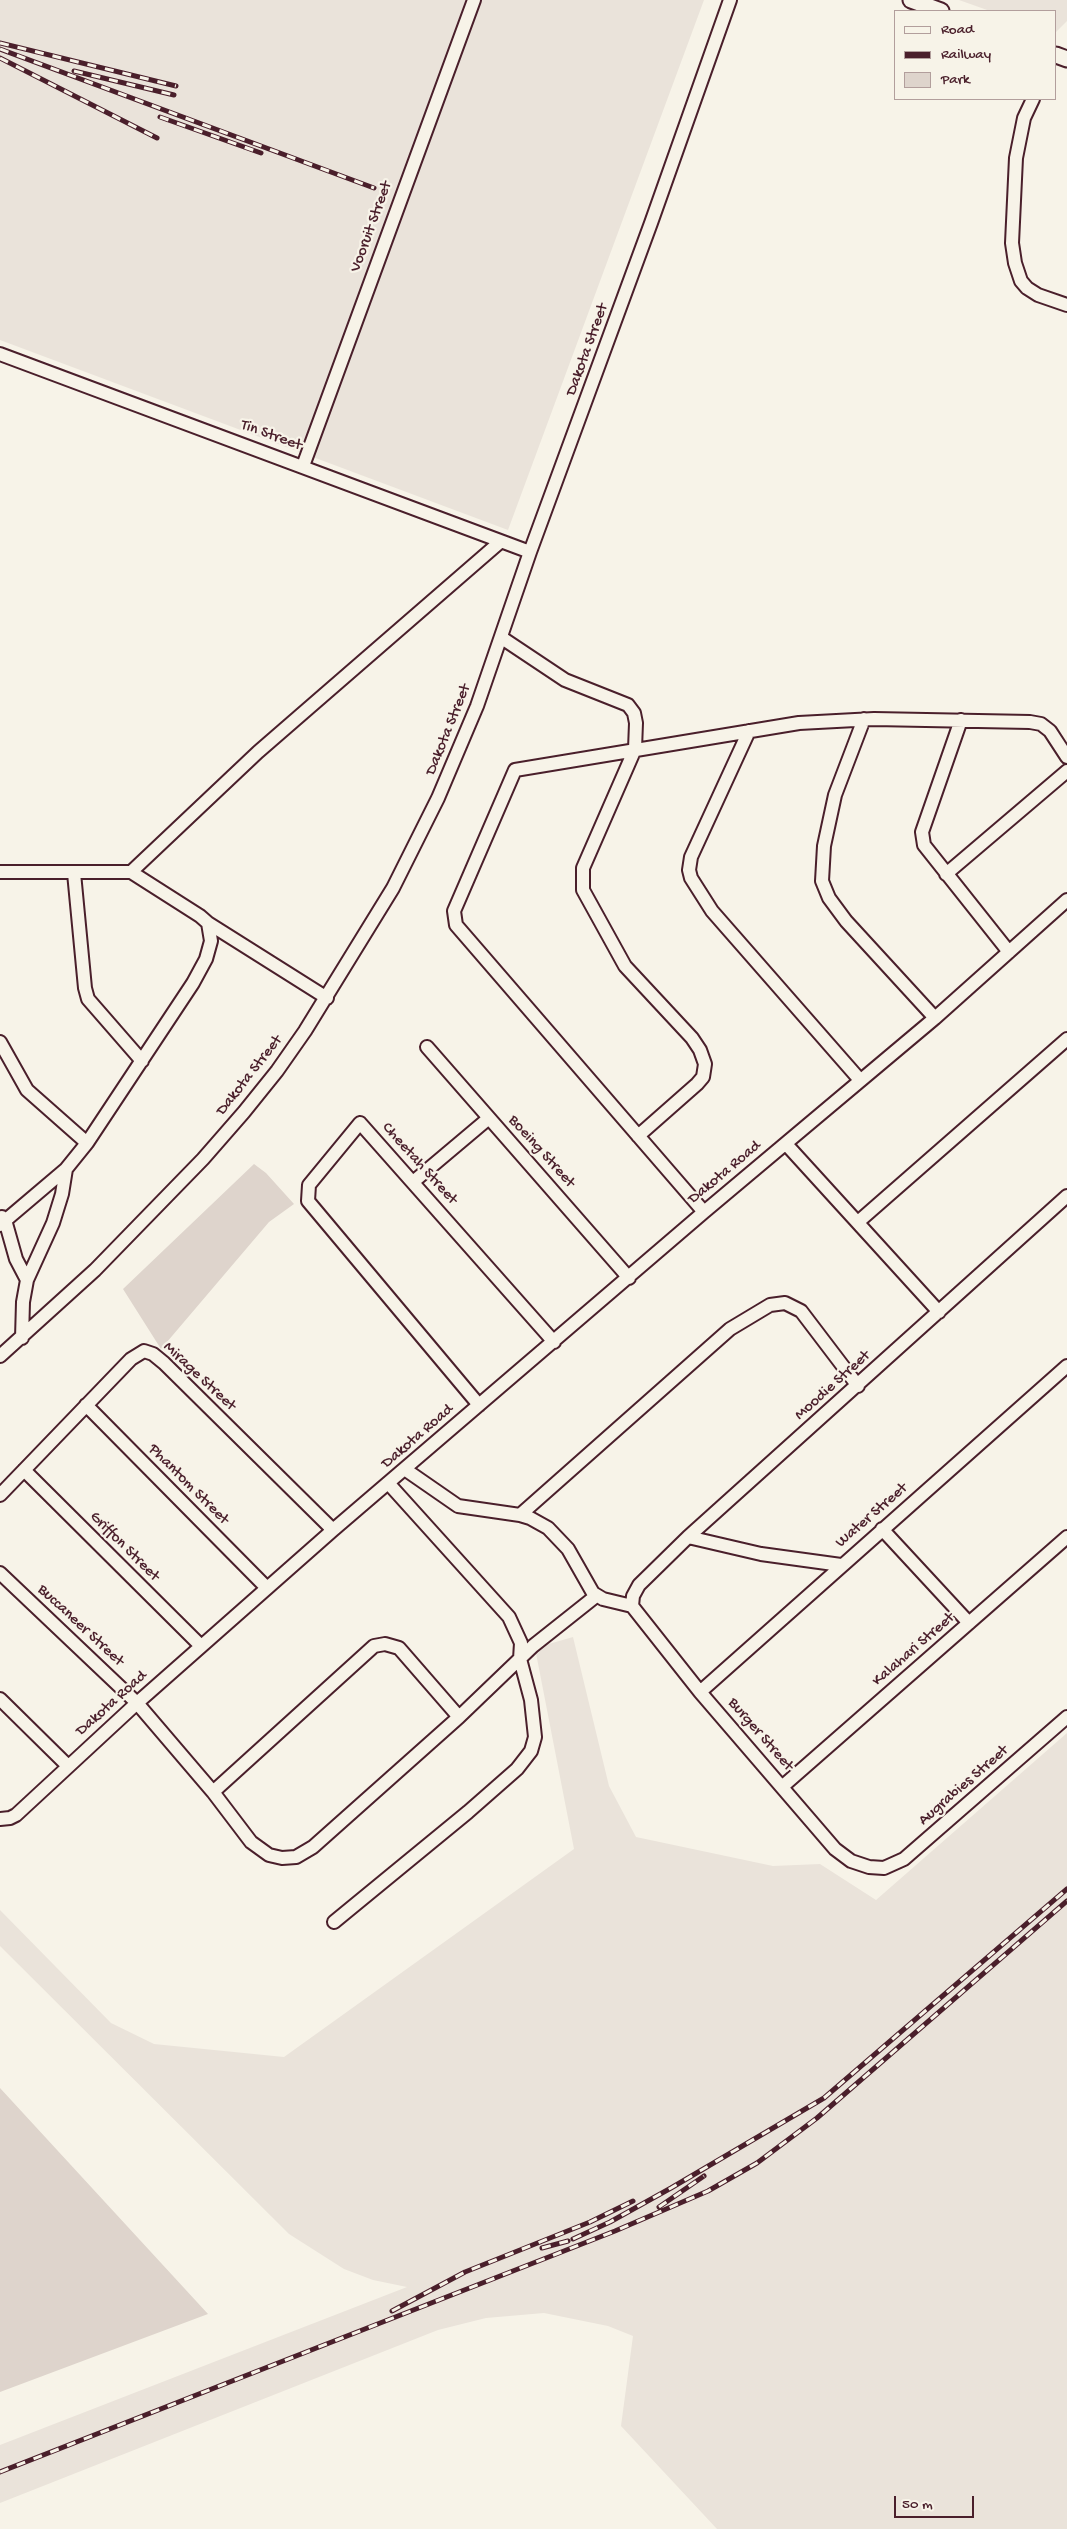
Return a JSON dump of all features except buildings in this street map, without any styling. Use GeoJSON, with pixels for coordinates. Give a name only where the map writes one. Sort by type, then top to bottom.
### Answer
{"type":"FeatureCollection","features":[{"type":"Feature","properties":{"kind":"main road"},"geometry":{"type":"LineString","coordinates":[[911,0],[938,10]]}},
{"type":"Feature","properties":{"kind":"street","name":"Vooruit Street"},"geometry":{"type":"LineString","coordinates":[[303,466],[474,0]]}},
{"type":"Feature","properties":{"kind":"street","name":"Dakota Street"},"geometry":{"type":"LineString","coordinates":[[0,1356],[95,1270],[203,1159],[277,1070],[327,998],[375,919],[416,843],[463,742],[502,638],[530,552],[730,0]]}},
{"type":"Feature","properties":{"kind":"street"},"geometry":{"type":"LineString","coordinates":[[1033,100],[1024,118],[1019,137],[1012,243],[1018,272],[1027,288],[1038,295],[1067,305]]}},
{"type":"Feature","properties":{"kind":"street","name":"Tin Street"},"geometry":{"type":"LineString","coordinates":[[0,354],[530,552]]}},
{"type":"Feature","properties":{"kind":"street"},"geometry":{"type":"LineString","coordinates":[[131,872],[258,752],[500,542]]}},
{"type":"Feature","properties":{"kind":"street"},"geometry":{"type":"LineString","coordinates":[[502,638],[573,684],[628,705],[634,713],[636,723],[635,750],[582,868],[583,890],[625,966],[692,1038],[700,1050],[705,1064],[703,1077],[638,1136]]}},
{"type":"Feature","properties":{"kind":"street"},"geometry":{"type":"LineString","coordinates":[[864,719],[835,795],[824,846],[822,881],[829,898],[846,921],[935,1018]]}},
{"type":"Feature","properties":{"kind":"street"},"geometry":{"type":"LineString","coordinates":[[704,1212],[461,933],[454,919],[454,911],[516,770],[799,723],[864,719],[1030,722],[1040,724],[1058,740],[1067,757]]}},
{"type":"Feature","properties":{"kind":"street"},"geometry":{"type":"LineString","coordinates":[[961,720],[922,832],[924,845],[1009,952]]}},
{"type":"Feature","properties":{"kind":"street"},"geometry":{"type":"LineString","coordinates":[[749,731],[691,857],[689,870],[691,878],[712,912],[860,1080]]}},
{"type":"Feature","properties":{"kind":"street"},"geometry":{"type":"LineString","coordinates":[[946,874],[1067,771]]}},
{"type":"Feature","properties":{"kind":"street"},"geometry":{"type":"LineString","coordinates":[[0,872],[131,872],[327,998]]}},
{"type":"Feature","properties":{"kind":"street"},"geometry":{"type":"LineString","coordinates":[[74,873],[85,988],[88,999],[142,1061]]}},
{"type":"Feature","properties":{"kind":"street","name":"Dakota Road"},"geometry":{"type":"LineString","coordinates":[[0,1819],[16,1815],[137,1703],[333,1530],[630,1278],[704,1212],[935,1018],[1067,900]]}},
{"type":"Feature","properties":{"kind":"street"},"geometry":{"type":"LineString","coordinates":[[27,1280],[16,1259],[2,1220],[66,1169],[88,1143],[206,959],[211,941],[208,923]]}},
{"type":"Feature","properties":{"kind":"street"},"geometry":{"type":"LineString","coordinates":[[858,1222],[1067,1039]]}},
{"type":"Feature","properties":{"kind":"street"},"geometry":{"type":"LineString","coordinates":[[0,1042],[27,1090],[88,1143]]}},
{"type":"Feature","properties":{"kind":"street","name":"Boeing Street"},"geometry":{"type":"LineString","coordinates":[[428,1047],[630,1278]]}},
{"type":"Feature","properties":{"kind":"street"},"geometry":{"type":"LineString","coordinates":[[413,1182],[489,1118]]}},
{"type":"Feature","properties":{"kind":"street","name":"Cheetah Street"},"geometry":{"type":"LineString","coordinates":[[479,1405],[308,1201],[309,1185],[360,1123],[554,1342]]}},
{"type":"Feature","properties":{"kind":"street"},"geometry":{"type":"LineString","coordinates":[[786,1144],[940,1312]]}},
{"type":"Feature","properties":{"kind":"street"},"geometry":{"type":"LineString","coordinates":[[22,1338],[23,1302],[27,1280],[53,1223],[62,1194],[66,1169]]}},
{"type":"Feature","properties":{"kind":"street","name":"Moodie Street"},"geometry":{"type":"LineString","coordinates":[[632,1606],[633,1596],[639,1585],[688,1537],[1067,1196]]}},
{"type":"Feature","properties":{"kind":"street"},"geometry":{"type":"LineString","coordinates":[[520,1515],[730,1329],[765,1306],[786,1303],[801,1311],[858,1386]]}},
{"type":"Feature","properties":{"kind":"street","name":"Mirage Street"},"geometry":{"type":"LineString","coordinates":[[0,1495],[137,1354],[144,1351],[153,1354],[164,1363],[333,1530]]}},
{"type":"Feature","properties":{"kind":"street","name":"Water Street"},"geometry":{"type":"LineString","coordinates":[[700,1692],[1067,1366]]}},
{"type":"Feature","properties":{"kind":"street","name":"Phantom Street"},"geometry":{"type":"LineString","coordinates":[[86,1405],[267,1588]]}},
{"type":"Feature","properties":{"kind":"street","name":"Griffon Street"},"geometry":{"type":"LineString","coordinates":[[24,1470],[201,1646]]}},
{"type":"Feature","properties":{"kind":"street"},"geometry":{"type":"LineString","coordinates":[[406,1470],[440,1496],[458,1506],[520,1515],[548,1528],[568,1549],[587,1587],[596,1596],[632,1606]]}},
{"type":"Feature","properties":{"kind":"street"},"geometry":{"type":"LineString","coordinates":[[334,1922],[468,1812],[526,1759],[534,1746],[535,1719],[520,1659],[521,1642],[509,1617],[389,1484]]}},
{"type":"Feature","properties":{"kind":"street"},"geometry":{"type":"LineString","coordinates":[[882,1529],[969,1624]]}},
{"type":"Feature","properties":{"kind":"street"},"geometry":{"type":"LineString","coordinates":[[688,1537],[761,1554],[841,1565]]}},
{"type":"Feature","properties":{"kind":"street","name":"Kalahari Street"},"geometry":{"type":"LineString","coordinates":[[783,1786],[1067,1537]]}},
{"type":"Feature","properties":{"kind":"street","name":"Buccaneer Street"},"geometry":{"type":"LineString","coordinates":[[0,1573],[137,1703],[212,1792],[251,1842],[269,1855],[282,1858],[296,1857],[313,1847],[459,1717],[520,1659],[596,1596]]}},
{"type":"Feature","properties":{"kind":"street","name":"Burger Street"},"geometry":{"type":"LineString","coordinates":[[632,1606],[700,1692],[840,1853],[859,1864],[876,1868]]}},
{"type":"Feature","properties":{"kind":"street"},"geometry":{"type":"LineString","coordinates":[[212,1792],[374,1646],[385,1644],[399,1648],[459,1717]]}},
{"type":"Feature","properties":{"kind":"street"},"geometry":{"type":"LineString","coordinates":[[0,1699],[68,1766]]}},
{"type":"Feature","properties":{"kind":"street","name":"Augrabies Street"},"geometry":{"type":"LineString","coordinates":[[876,1868],[898,1863],[916,1849],[1067,1717]]}},
{"type":"Feature","properties":{"kind":"shaded area"},"geometry":{"type":"Polygon","coordinates":[[[0,0],[704,0],[508,530],[0,340],[0,0]]]}},
{"type":"Feature","properties":{"kind":"shaded area"},"geometry":{"type":"Polygon","coordinates":[[[959,0],[1067,0],[1067,21],[1057,31],[1057,10],[987,10],[959,0]]]}},
{"type":"Feature","properties":{"kind":"shaded area"},"geometry":{"type":"Polygon","coordinates":[[[573,1637],[609,1786],[636,1837],[773,1866],[820,1864],[876,1900],[1067,1733],[1067,2529],[717,2529],[621,2426],[633,2336],[608,2326],[544,2313],[486,2318],[438,2330],[0,2503],[0,2445],[407,2287],[373,2280],[344,2269],[289,2234],[0,1946],[0,1910],[111,2023],[154,2044],[284,2057],[574,1849],[535,1648],[573,1637]]]}},
{"type":"Feature","properties":{"kind":"green space"},"geometry":{"type":"Polygon","coordinates":[[[254,1164],[266,1173],[294,1204],[269,1222],[161,1349],[123,1289],[254,1164]]]}},
{"type":"Feature","properties":{"kind":"green space"},"geometry":{"type":"Polygon","coordinates":[[[0,2088],[208,2314],[0,2392],[0,2088]]]}},
{"type":"Feature","properties":{"kind":"railway"},"geometry":{"type":"LineString","coordinates":[[0,43],[176,86]]}},
{"type":"Feature","properties":{"kind":"railway"},"geometry":{"type":"LineString","coordinates":[[0,49],[374,188]]}},
{"type":"Feature","properties":{"kind":"railway"},"geometry":{"type":"LineString","coordinates":[[0,58],[157,138]]}},
{"type":"Feature","properties":{"kind":"railway"},"geometry":{"type":"LineString","coordinates":[[74,71],[174,95]]}},
{"type":"Feature","properties":{"kind":"railway"},"geometry":{"type":"LineString","coordinates":[[160,117],[261,153]]}},
{"type":"Feature","properties":{"kind":"railway"},"geometry":{"type":"LineString","coordinates":[[573,2239],[610,2222],[671,2188],[824,2098],[1067,1889]]}},
{"type":"Feature","properties":{"kind":"railway"},"geometry":{"type":"LineString","coordinates":[[0,2472],[615,2231],[708,2191],[757,2163],[817,2118],[1067,1901]]}},
{"type":"Feature","properties":{"kind":"railway"},"geometry":{"type":"LineString","coordinates":[[659,2207],[704,2176]]}},
{"type":"Feature","properties":{"kind":"railway"},"geometry":{"type":"LineString","coordinates":[[392,2311],[465,2272],[590,2222],[633,2201]]}},
{"type":"Feature","properties":{"kind":"railway"},"geometry":{"type":"LineString","coordinates":[[542,2248],[568,2241]]}}]}
